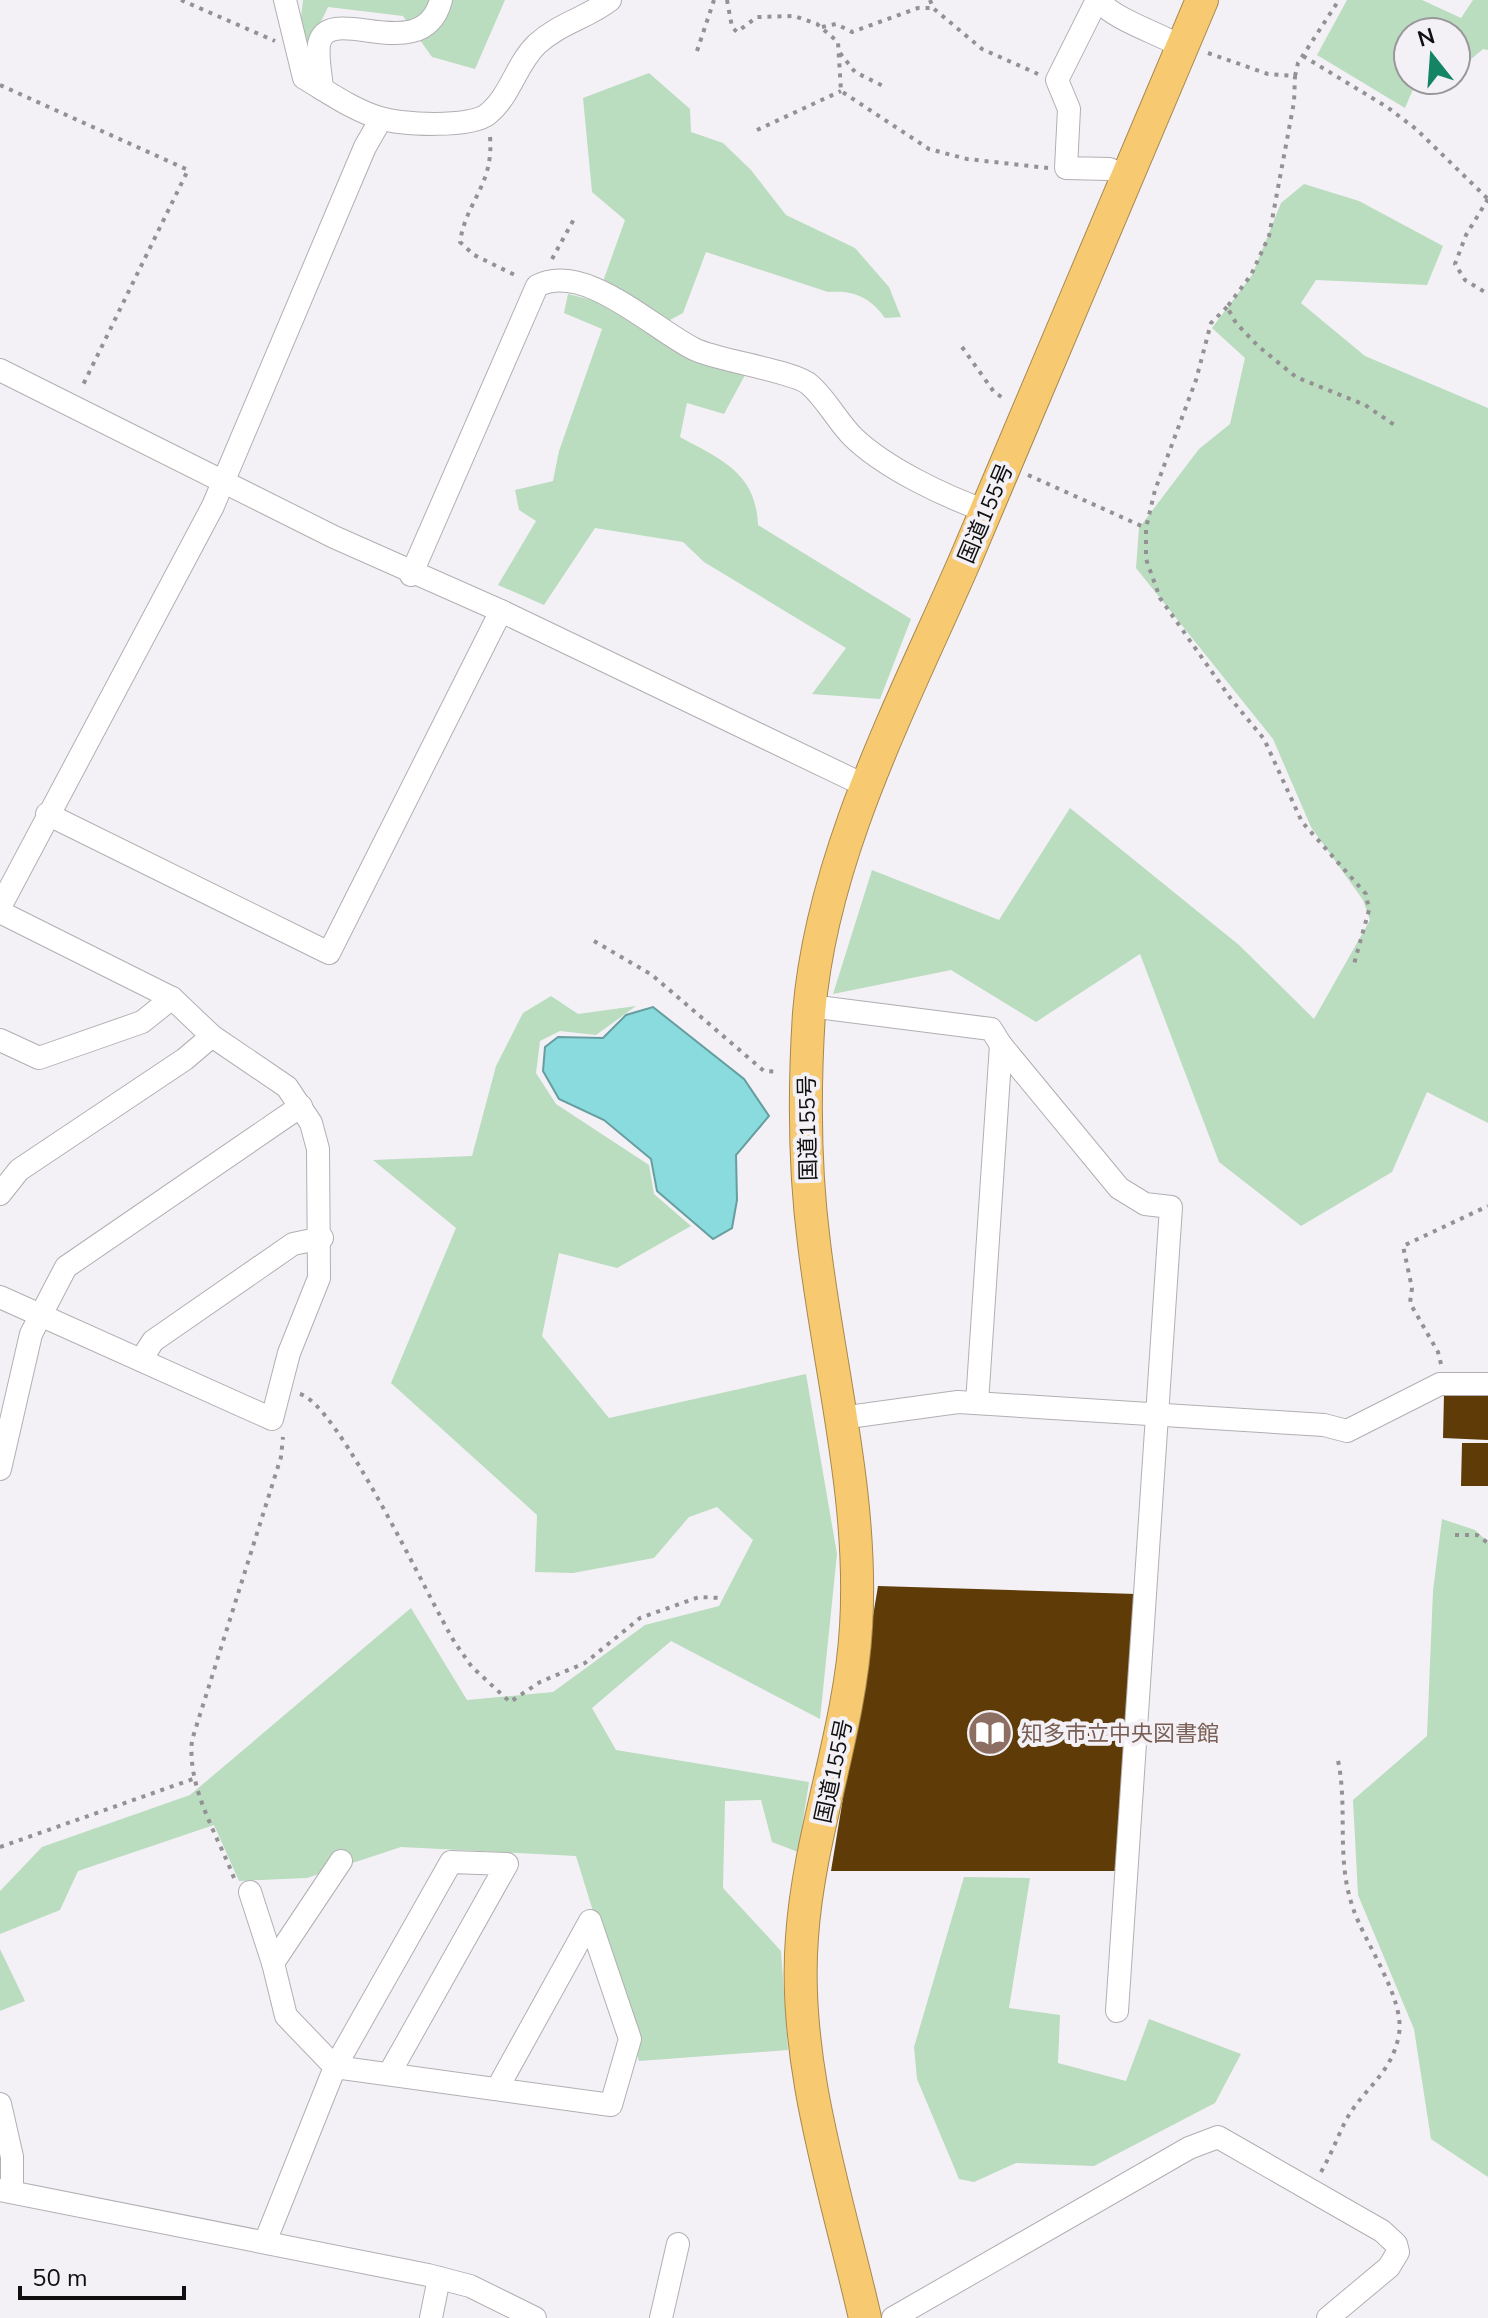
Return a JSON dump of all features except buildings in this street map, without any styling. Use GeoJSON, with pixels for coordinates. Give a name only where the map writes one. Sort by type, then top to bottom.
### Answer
{"type":"FeatureCollection","features":[{"type":"Feature","properties":{"kind":"highway","name":"国道155号"},"geometry":{"type":"LineString","coordinates":[[865,2318],[818,2114],[802,2010],[802,1936],[847,1701],[856,1630],[857,1559],[841,1418],[814,1246],[806,1161],[810,1006],[821,924],[868,787],[1202,0]]}},
{"type":"Feature","properties":{"kind":"street"},"geometry":{"type":"LineString","coordinates":[[285,0],[293,44],[304,78],[381,119],[455,124],[487,116],[505,96],[522,60],[538,43],[568,20],[593,13],[610,0]]}},
{"type":"Feature","properties":{"kind":"street"},"geometry":{"type":"LineString","coordinates":[[322,89],[319,42],[324,30],[335,21],[354,16],[405,29],[417,28],[435,15],[441,0]]}},
{"type":"Feature","properties":{"kind":"street"},"geometry":{"type":"LineString","coordinates":[[1127,176],[1109,169],[1066,168],[1069,109],[1057,80],[1098,0],[1119,18],[1183,45]]}},
{"type":"Feature","properties":{"kind":"street"},"geometry":{"type":"LineString","coordinates":[[0,1297],[272,1419],[279,1387],[319,1278],[322,1238],[318,1149],[311,1123],[287,1087],[212,1036],[172,998],[0,909],[223,481],[365,147],[381,119]]}},
{"type":"Feature","properties":{"kind":"street"},"geometry":{"type":"LineString","coordinates":[[411,575],[537,286],[550,279],[582,284],[622,303],[696,350],[809,383],[855,439],[948,497],[986,511]]}},
{"type":"Feature","properties":{"kind":"street"},"geometry":{"type":"LineString","coordinates":[[0,370],[411,575],[501,611],[868,787]]}},
{"type":"Feature","properties":{"kind":"street"},"geometry":{"type":"LineString","coordinates":[[47,814],[329,953],[501,611]]}},
{"type":"Feature","properties":{"kind":"street"},"geometry":{"type":"LineString","coordinates":[[0,1040],[39,1058],[142,1022],[172,998]]}},
{"type":"Feature","properties":{"kind":"street"},"geometry":{"type":"LineString","coordinates":[[810,1006],[991,1029],[1119,1188],[1145,1204],[1171,1207],[1117,2011]]}},
{"type":"Feature","properties":{"kind":"street"},"geometry":{"type":"LineString","coordinates":[[0,1194],[19,1170],[185,1059],[212,1036]]}},
{"type":"Feature","properties":{"kind":"street"},"geometry":{"type":"LineString","coordinates":[[977,1403],[1001,1045]]}},
{"type":"Feature","properties":{"kind":"street"},"geometry":{"type":"LineString","coordinates":[[0,1469],[31,1334],[39,1313],[66,1267],[301,1106]]}},
{"type":"Feature","properties":{"kind":"street"},"geometry":{"type":"LineString","coordinates":[[141,1360],[153,1341],[293,1244],[322,1238]]}},
{"type":"Feature","properties":{"kind":"street"},"geometry":{"type":"LineString","coordinates":[[841,1418],[958,1402],[1159,1412],[1324,1425],[1347,1431],[1440,1384],[1488,1384]]}},
{"type":"Feature","properties":{"kind":"street"},"geometry":{"type":"LineString","coordinates":[[273,1963],[341,1861]]}},
{"type":"Feature","properties":{"kind":"street"},"geometry":{"type":"LineString","coordinates":[[265,2242],[335,2067],[451,1862],[507,1864],[389,2074]]}},
{"type":"Feature","properties":{"kind":"street"},"geometry":{"type":"LineString","coordinates":[[250,1892],[286,2016],[335,2067],[611,2105],[630,2039],[590,1921],[497,2089]]}},
{"type":"Feature","properties":{"kind":"street"},"geometry":{"type":"LineString","coordinates":[[0,2104],[12,2157],[6,2191],[439,2278],[470,2286],[535,2318]]}},
{"type":"Feature","properties":{"kind":"street"},"geometry":{"type":"LineString","coordinates":[[893,2318],[1189,2148],[1218,2137],[1382,2231],[1396,2244],[1398,2252],[1389,2267],[1328,2318]]}},
{"type":"Feature","properties":{"kind":"street"},"geometry":{"type":"LineString","coordinates":[[661,2318],[678,2244]]}},
{"type":"Feature","properties":{"kind":"street"},"geometry":{"type":"LineString","coordinates":[[431,2318],[439,2278]]}},
{"type":"Feature","properties":{"kind":"path"},"geometry":{"type":"LineString","coordinates":[[181,0],[285,45],[293,44]]}},
{"type":"Feature","properties":{"kind":"path"},"geometry":{"type":"LineString","coordinates":[[697,51],[714,0]]}},
{"type":"Feature","properties":{"kind":"path"},"geometry":{"type":"LineString","coordinates":[[727,0],[732,27],[737,32],[757,17],[794,16],[822,27],[838,42],[841,91]]}},
{"type":"Feature","properties":{"kind":"path"},"geometry":{"type":"LineString","coordinates":[[930,0],[933,8],[982,49],[1047,80],[1057,80]]}},
{"type":"Feature","properties":{"kind":"path"},"geometry":{"type":"LineString","coordinates":[[1339,0],[1303,56],[1295,76],[1294,102],[1269,236],[1251,275],[1211,323],[1146,528],[1146,559],[1160,598],[1231,699],[1264,739],[1302,822],[1366,894],[1369,910],[1354,964]]}},
{"type":"Feature","properties":{"kind":"path"},"geometry":{"type":"LineString","coordinates":[[822,27],[836,24],[852,32],[918,8],[933,8]]}},
{"type":"Feature","properties":{"kind":"path"},"geometry":{"type":"LineString","coordinates":[[1183,45],[1268,74],[1295,76]]}},
{"type":"Feature","properties":{"kind":"path"},"geometry":{"type":"LineString","coordinates":[[839,53],[855,72],[885,87]]}},
{"type":"Feature","properties":{"kind":"path"},"geometry":{"type":"LineString","coordinates":[[1303,56],[1387,107],[1416,129],[1488,199],[1466,235],[1455,264],[1465,280],[1488,294]]}},
{"type":"Feature","properties":{"kind":"path"},"geometry":{"type":"LineString","coordinates":[[0,85],[188,170],[73,407]]}},
{"type":"Feature","properties":{"kind":"path"},"geometry":{"type":"LineString","coordinates":[[757,130],[841,91]]}},
{"type":"Feature","properties":{"kind":"path"},"geometry":{"type":"LineString","coordinates":[[841,91],[929,149],[967,159],[1066,168]]}},
{"type":"Feature","properties":{"kind":"path"},"geometry":{"type":"LineString","coordinates":[[487,116],[492,152],[487,180],[463,223],[460,242],[474,255],[537,286],[574,219]]}},
{"type":"Feature","properties":{"kind":"path"},"geometry":{"type":"LineString","coordinates":[[1227,307],[1236,323],[1258,346],[1296,377],[1365,405],[1396,426]]}},
{"type":"Feature","properties":{"kind":"path"},"geometry":{"type":"LineString","coordinates":[[962,347],[994,392],[1028,410]]}},
{"type":"Feature","properties":{"kind":"path"},"geometry":{"type":"LineString","coordinates":[[1005,465],[1146,528]]}},
{"type":"Feature","properties":{"kind":"path"},"geometry":{"type":"LineString","coordinates":[[594,941],[652,975],[764,1071],[806,1074]]}},
{"type":"Feature","properties":{"kind":"path"},"geometry":{"type":"LineString","coordinates":[[1440,1384],[1443,1375],[1438,1352],[1410,1303],[1412,1288],[1403,1246],[1488,1206]]}},
{"type":"Feature","properties":{"kind":"path"},"geometry":{"type":"LineString","coordinates":[[279,1387],[309,1396],[318,1404],[352,1454],[443,1623],[472,1667],[503,1699],[510,1702],[540,1682],[585,1663],[640,1618],[699,1597],[722,1598]]}},
{"type":"Feature","properties":{"kind":"path"},"geometry":{"type":"LineString","coordinates":[[250,1892],[238,1890],[193,1779],[190,1762],[192,1740],[281,1457],[282,1429],[272,1419]]}},
{"type":"Feature","properties":{"kind":"path"},"geometry":{"type":"LineString","coordinates":[[1455,1535],[1477,1535],[1488,1543]]}},
{"type":"Feature","properties":{"kind":"path"},"geometry":{"type":"LineString","coordinates":[[1312,2189],[1345,2122],[1386,2070],[1400,2031],[1380,1966],[1353,1908],[1342,1863],[1340,1827],[1344,1786],[1337,1756]]}},
{"type":"Feature","properties":{"kind":"path"},"geometry":{"type":"LineString","coordinates":[[0,1847],[193,1779]]}},
{"type":"Feature","properties":{"kind":"green space"},"geometry":{"type":"Polygon","coordinates":[[[303,0],[505,0],[475,69],[432,57],[403,16],[328,7],[310,44],[298,43],[303,0]]]}},
{"type":"Feature","properties":{"kind":"green space"},"geometry":{"type":"Polygon","coordinates":[[[1347,0],[1422,0],[1457,16],[1392,16],[1392,96],[1410,96],[1405,108],[1317,55],[1347,0]]]}},
{"type":"Feature","properties":{"kind":"green space"},"geometry":{"type":"Polygon","coordinates":[[[1473,0],[1488,0],[1488,50],[1483,49],[1472,58],[1472,16],[1462,16],[1473,0]]]}},
{"type":"Feature","properties":{"kind":"green space"},"geometry":{"type":"Polygon","coordinates":[[[649,73],[690,109],[691,132],[723,143],[751,170],[786,215],[855,248],[889,287],[901,317],[885,318],[867,300],[854,294],[828,292],[706,252],[683,313],[670,320],[660,340],[745,375],[724,414],[687,403],[680,437],[722,461],[743,480],[756,507],[758,525],[911,619],[880,699],[812,694],[846,648],[704,562],[683,542],[595,528],[544,605],[498,585],[536,521],[519,510],[515,490],[553,481],[559,451],[602,329],[564,313],[568,294],[596,301],[625,220],[592,192],[583,98],[649,73]]]}},
{"type":"Feature","properties":{"kind":"green space"},"geometry":{"type":"Polygon","coordinates":[[[1304,184],[1359,201],[1443,246],[1427,285],[1316,280],[1301,303],[1365,356],[1488,408],[1488,1123],[1427,1092],[1392,1172],[1301,1226],[1219,1162],[1140,954],[1036,1022],[951,970],[833,994],[872,870],[999,920],[1070,808],[1239,945],[1314,1019],[1370,920],[1363,900],[1311,827],[1273,739],[1136,568],[1139,528],[1199,449],[1230,424],[1245,358],[1212,328],[1252,275],[1281,203],[1304,184]]]}},
{"type":"Feature","properties":{"kind":"green space"},"geometry":{"type":"Polygon","coordinates":[[[551,996],[578,1014],[636,1006],[596,1035],[560,1031],[540,1041],[536,1073],[556,1104],[649,1165],[654,1194],[691,1226],[617,1268],[559,1253],[542,1336],[609,1418],[806,1374],[837,1554],[820,1719],[671,1641],[592,1708],[616,1750],[809,1782],[798,1852],[772,1842],[761,1800],[725,1801],[723,1888],[781,1951],[788,2050],[639,2061],[576,1856],[401,1847],[307,1878],[239,1881],[214,1825],[78,1871],[60,1910],[0,1934],[0,1891],[42,1847],[190,1795],[411,1608],[467,1700],[553,1692],[645,1625],[719,1606],[753,1540],[717,1507],[689,1517],[654,1558],[573,1573],[535,1572],[537,1515],[391,1383],[456,1228],[373,1160],[472,1156],[496,1066],[523,1013],[551,996]]]}},
{"type":"Feature","properties":{"kind":"green space"},"geometry":{"type":"Polygon","coordinates":[[[1442,1519],[1475,1530],[1488,1542],[1488,2177],[1431,2139],[1414,2029],[1358,1895],[1353,1800],[1427,1736],[1433,1591],[1442,1519]]]}},
{"type":"Feature","properties":{"kind":"green space"},"geometry":{"type":"Polygon","coordinates":[[[964,1877],[1030,1878],[1009,2008],[1060,2015],[1058,2063],[1126,2081],[1149,2019],[1241,2054],[1215,2103],[1094,2166],[1016,2163],[974,2182],[959,2179],[917,2079],[914,2047],[964,1877]]]}},
{"type":"Feature","properties":{"kind":"green space"},"geometry":{"type":"Polygon","coordinates":[[[0,1949],[25,2001],[0,2011],[0,1949]]]}},
{"type":"Feature","properties":{"kind":"water"},"geometry":{"type":"Polygon","coordinates":[[[653,1007],[744,1079],[769,1116],[736,1155],[737,1200],[732,1228],[713,1239],[657,1191],[651,1159],[604,1120],[559,1099],[543,1071],[545,1047],[558,1037],[603,1038],[626,1015],[653,1007]]]}},
{"type":"Feature","properties":{"kind":"place","name":"知多市立中央図書館"},"geometry":{"type":"Point","coordinates":[990,1733]}}]}
